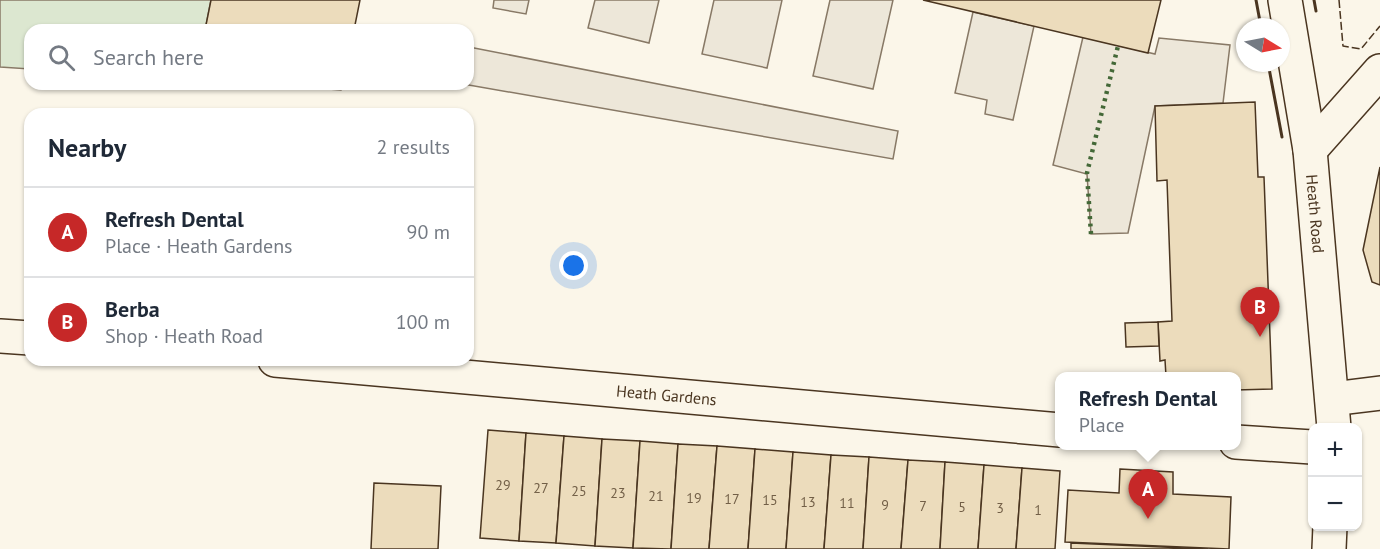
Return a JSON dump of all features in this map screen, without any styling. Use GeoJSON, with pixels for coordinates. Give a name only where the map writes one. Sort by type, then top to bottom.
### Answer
{"type":"FeatureCollection","features":[{"type":"Feature","properties":{"kind":"street","name":"Heath Road"},"geometry":{"type":"LineString","coordinates":[[1285,0],[1310,150],[1333,413]]}},
{"type":"Feature","properties":{"kind":"street"},"geometry":{"type":"LineString","coordinates":[[1310,150],[1380,71]]}},
{"type":"Feature","properties":{"kind":"street"},"geometry":{"type":"LineString","coordinates":[[0,336],[24,338]]}},
{"type":"Feature","properties":{"kind":"street","name":"Heath Gardens"},"geometry":{"type":"LineString","coordinates":[[341,366],[1055,430]]}},
{"type":"Feature","properties":{"kind":"street"},"geometry":{"type":"LineString","coordinates":[[1333,413],[1380,393]]}},
{"type":"Feature","properties":{"kind":"street"},"geometry":{"type":"LineString","coordinates":[[1241,442],[1308,447]]}},
{"type":"Feature","properties":{"kind":"street"},"geometry":{"type":"LineString","coordinates":[[1329,549],[1330,531]]}},
{"type":"Feature","properties":{"kind":"green space"},"geometry":{"type":"Polygon","coordinates":[[[0,0],[211,0],[206,24],[24,24],[24,69],[0,67],[0,0]]]}},
{"type":"Feature","properties":{"kind":"shaded area"},"geometry":{"type":"Polygon","coordinates":[[[494,0],[529,0],[526,14],[493,8],[494,0]]]}},
{"type":"Feature","properties":{"kind":"shaded area"},"geometry":{"type":"Polygon","coordinates":[[[595,0],[659,0],[649,43],[588,28],[595,0]]]}},
{"type":"Feature","properties":{"kind":"shaded area"},"geometry":{"type":"Polygon","coordinates":[[[714,0],[782,0],[767,68],[702,54],[714,0]]]}},
{"type":"Feature","properties":{"kind":"shaded area"},"geometry":{"type":"Polygon","coordinates":[[[830,0],[893,0],[873,89],[813,76],[830,0]]]}},
{"type":"Feature","properties":{"kind":"shaded area"},"geometry":{"type":"Polygon","coordinates":[[[973,12],[1034,26],[1013,120],[985,114],[987,100],[955,93],[973,12]]]}},
{"type":"Feature","properties":{"kind":"shaded area"},"geometry":{"type":"Polygon","coordinates":[[[1083,37],[1155,54],[1159,38],[1230,45],[1223,103],[1155,106],[1128,233],[1091,234],[1087,174],[1053,165],[1083,37]]]}},
{"type":"Feature","properties":{"kind":"shaded area"},"geometry":{"type":"Polygon","coordinates":[[[474,48],[898,131],[893,159],[474,86],[474,48]]]}},
{"type":"Feature","properties":{"kind":"building"},"geometry":{"type":"Polygon","coordinates":[[[211,0],[360,0],[355,24],[206,24],[211,0]]]}},
{"type":"Feature","properties":{"kind":"building"},"geometry":{"type":"Polygon","coordinates":[[[923,0],[1161,0],[1148,53],[923,0]]]}},
{"type":"Feature","properties":{"kind":"building"},"geometry":{"type":"Polygon","coordinates":[[[1255,102],[1258,177],[1264,177],[1272,389],[1241,390],[1241,372],[1166,372],[1165,360],[1160,361],[1158,322],[1172,321],[1167,180],[1157,181],[1155,106],[1255,102]]]}},
{"type":"Feature","properties":{"kind":"building"},"geometry":{"type":"Polygon","coordinates":[[[1380,167],[1380,285],[1372,282],[1363,250],[1380,167]]]}},
{"type":"Feature","properties":{"kind":"building"},"geometry":{"type":"Polygon","coordinates":[[[1158,322],[1159,346],[1126,347],[1125,323],[1158,322]]]}},
{"type":"Feature","properties":{"kind":"building"},"geometry":{"type":"Polygon","coordinates":[[[488,430],[526,433],[519,541],[480,538],[488,430]]]}},
{"type":"Feature","properties":{"kind":"building"},"geometry":{"type":"Polygon","coordinates":[[[526,433],[564,436],[556,543],[519,541],[526,433]]]}},
{"type":"Feature","properties":{"kind":"building"},"geometry":{"type":"Polygon","coordinates":[[[564,436],[602,439],[595,546],[556,543],[564,436]]]}},
{"type":"Feature","properties":{"kind":"building"},"geometry":{"type":"Polygon","coordinates":[[[602,439],[640,441],[633,548],[595,546],[602,439]]]}},
{"type":"Feature","properties":{"kind":"building"},"geometry":{"type":"Polygon","coordinates":[[[640,441],[678,444],[671,549],[633,548],[640,441]]]}},
{"type":"Feature","properties":{"kind":"building"},"geometry":{"type":"Polygon","coordinates":[[[678,444],[717,446],[709,549],[671,549],[678,444]]]}},
{"type":"Feature","properties":{"kind":"building"},"geometry":{"type":"Polygon","coordinates":[[[717,446],[755,449],[748,549],[709,549],[717,446]]]}},
{"type":"Feature","properties":{"kind":"building"},"geometry":{"type":"Polygon","coordinates":[[[755,449],[793,452],[786,549],[748,549],[755,449]]]}},
{"type":"Feature","properties":{"kind":"building"},"geometry":{"type":"Polygon","coordinates":[[[793,452],[831,455],[824,549],[786,549],[793,452]]]}},
{"type":"Feature","properties":{"kind":"building"},"geometry":{"type":"Polygon","coordinates":[[[831,455],[869,457],[863,549],[824,549],[831,455]]]}},
{"type":"Feature","properties":{"kind":"building"},"geometry":{"type":"Polygon","coordinates":[[[869,457],[908,460],[901,549],[863,549],[869,457]]]}},
{"type":"Feature","properties":{"kind":"building"},"geometry":{"type":"Polygon","coordinates":[[[908,460],[945,462],[940,549],[901,549],[908,460]]]}},
{"type":"Feature","properties":{"kind":"building"},"geometry":{"type":"Polygon","coordinates":[[[945,462],[984,465],[978,549],[940,549],[945,462]]]}},
{"type":"Feature","properties":{"kind":"building"},"geometry":{"type":"Polygon","coordinates":[[[984,465],[1022,468],[1016,549],[978,549],[984,465]]]}},
{"type":"Feature","properties":{"kind":"building"},"geometry":{"type":"Polygon","coordinates":[[[1022,468],[1060,471],[1055,549],[1016,549],[1022,468]]]}},
{"type":"Feature","properties":{"kind":"building"},"geometry":{"type":"Polygon","coordinates":[[[1120,469],[1173,472],[1173,494],[1231,497],[1229,549],[1065,542],[1068,490],[1119,493],[1120,469]]]}},
{"type":"Feature","properties":{"kind":"building"},"geometry":{"type":"Polygon","coordinates":[[[374,483],[441,486],[438,549],[371,549],[374,483]]]}},
{"type":"Feature","properties":{"kind":"building"},"geometry":{"type":"Polygon","coordinates":[[[1071,543],[1208,549],[1071,549],[1071,543]]]}},
{"type":"Feature","properties":{"kind":"hedge"},"geometry":{"type":"LineString","coordinates":[[1091,234],[1087,173],[1118,46]]}},
{"type":"Feature","properties":{"kind":"fence"},"geometry":{"type":"LineString","coordinates":[[1339,0],[1343,46],[1361,49],[1380,26]]}},
{"type":"Feature","properties":{"kind":"wall"},"geometry":{"type":"LineString","coordinates":[[1256,0],[1259,18]]}},
{"type":"Feature","properties":{"kind":"wall"},"geometry":{"type":"LineString","coordinates":[[1314,0],[1316,11]]}},
{"type":"Feature","properties":{"kind":"wall"},"geometry":{"type":"LineString","coordinates":[[1270,72],[1282,137]]}},
{"type":"Feature","properties":{"kind":"place","name":"Berba"},"geometry":{"type":"Point","coordinates":[1260,337]}},
{"type":"Feature","properties":{"kind":"place","name":"Refresh Dental"},"geometry":{"type":"Point","coordinates":[1148,519]}}]}
